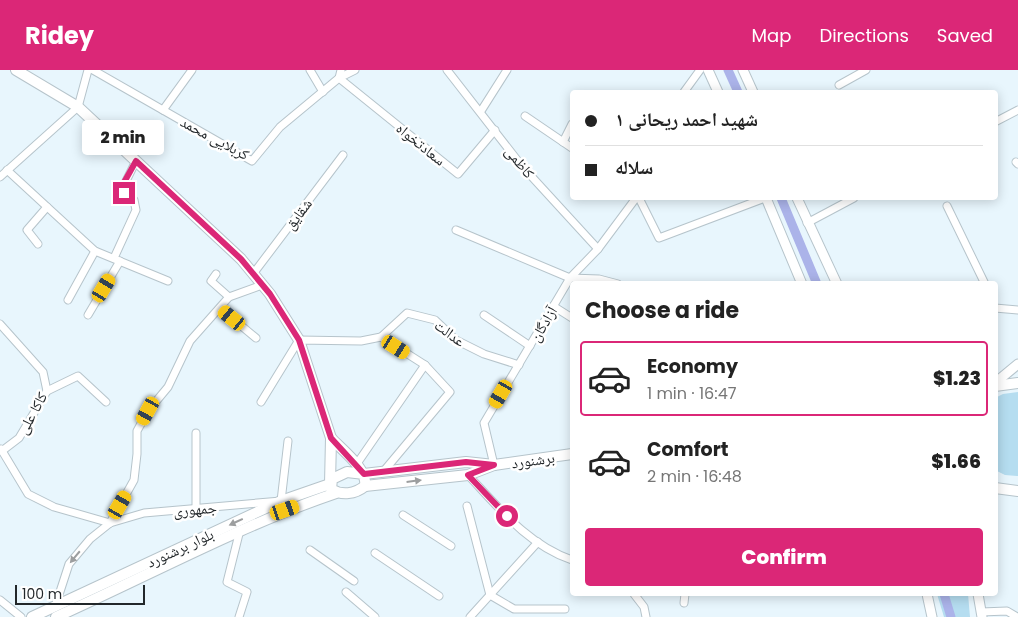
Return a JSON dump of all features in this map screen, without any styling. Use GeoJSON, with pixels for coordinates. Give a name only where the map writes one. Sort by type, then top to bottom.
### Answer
{"type":"FeatureCollection","features":[{"type":"Feature","properties":{"kind":"main road"},"geometry":{"type":"LineString","coordinates":[[16,70],[78,107],[241,259],[262,285],[299,340],[331,438],[330,484],[331,489],[336,493]]}},
{"type":"Feature","properties":{"kind":"main road"},"geometry":{"type":"LineString","coordinates":[[998,384],[1018,383]]}},
{"type":"Feature","properties":{"kind":"main road"},"geometry":{"type":"LineString","coordinates":[[331,438],[364,474],[365,486],[468,475],[494,465]]}},
{"type":"Feature","properties":{"kind":"main road","name":"برشنورد"},"geometry":{"type":"LineString","coordinates":[[494,465],[570,454]]}},
{"type":"Feature","properties":{"kind":"main road"},"geometry":{"type":"LineString","coordinates":[[364,474],[466,462],[494,465]]}},
{"type":"Feature","properties":{"kind":"main road","name":"بلوار برشنورد"},"geometry":{"type":"LineString","coordinates":[[56,612],[281,501],[330,484],[337,475],[347,472],[364,474]]}},
{"type":"Feature","properties":{"kind":"main road","name":"بلوار برشنورد"},"geometry":{"type":"LineString","coordinates":[[32,617],[56,612],[285,510],[336,493],[353,493],[365,486]]}},
{"type":"Feature","properties":{"kind":"main road"},"geometry":{"type":"LineString","coordinates":[[998,488],[1018,491]]}},
{"type":"Feature","properties":{"kind":"street"},"geometry":{"type":"LineString","coordinates":[[0,177],[78,107],[88,70]]}},
{"type":"Feature","properties":{"kind":"street","name":"کربلایی محمد"},"geometry":{"type":"LineString","coordinates":[[93,70],[252,161],[280,127],[339,78],[355,70]]}},
{"type":"Feature","properties":{"kind":"street"},"geometry":{"type":"LineString","coordinates":[[163,110],[192,70]]}},
{"type":"Feature","properties":{"kind":"street"},"geometry":{"type":"LineString","coordinates":[[310,70],[322,92]]}},
{"type":"Feature","properties":{"kind":"street"},"geometry":{"type":"LineString","coordinates":[[339,78],[341,70]]}},
{"type":"Feature","properties":{"kind":"street","name":"کاظمی"},"geometry":{"type":"LineString","coordinates":[[447,70],[521,164],[598,249]]}},
{"type":"Feature","properties":{"kind":"street"},"geometry":{"type":"LineString","coordinates":[[481,112],[507,70]]}},
{"type":"Feature","properties":{"kind":"street"},"geometry":{"type":"LineString","coordinates":[[685,90],[700,70]]}},
{"type":"Feature","properties":{"kind":"street"},"geometry":{"type":"LineString","coordinates":[[708,70],[717,90]]}},
{"type":"Feature","properties":{"kind":"street"},"geometry":{"type":"LineString","coordinates":[[743,70],[752,90]]}},
{"type":"Feature","properties":{"kind":"street"},"geometry":{"type":"LineString","coordinates":[[839,85],[866,70]]}},
{"type":"Feature","properties":{"kind":"street","name":"سعادتخواه"},"geometry":{"type":"LineString","coordinates":[[339,78],[458,174],[495,130]]}},
{"type":"Feature","properties":{"kind":"street"},"geometry":{"type":"LineString","coordinates":[[998,120],[1018,110]]}},
{"type":"Feature","properties":{"kind":"street"},"geometry":{"type":"LineString","coordinates":[[525,116],[570,147]]}},
{"type":"Feature","properties":{"kind":"street"},"geometry":{"type":"LineString","coordinates":[[563,142],[570,128]]}},
{"type":"Feature","properties":{"kind":"street","name":"شقایق"},"geometry":{"type":"LineString","coordinates":[[253,274],[343,155]]}},
{"type":"Feature","properties":{"kind":"street"},"geometry":{"type":"LineString","coordinates":[[88,315],[117,259],[136,210],[134,200],[122,189],[136,161]]}},
{"type":"Feature","properties":{"kind":"street"},"geometry":{"type":"LineString","coordinates":[[7,170],[95,251],[168,281]]}},
{"type":"Feature","properties":{"kind":"street","name":"آزادگان"},"geometry":{"type":"LineString","coordinates":[[494,465],[484,423],[570,278],[598,249],[635,200]]}},
{"type":"Feature","properties":{"kind":"street"},"geometry":{"type":"LineString","coordinates":[[638,200],[659,238],[760,200]]}},
{"type":"Feature","properties":{"kind":"street"},"geometry":{"type":"LineString","coordinates":[[766,200],[801,281]]}},
{"type":"Feature","properties":{"kind":"street"},"geometry":{"type":"LineString","coordinates":[[798,200],[807,223],[836,281]]}},
{"type":"Feature","properties":{"kind":"street"},"geometry":{"type":"LineString","coordinates":[[807,223],[850,200]]}},
{"type":"Feature","properties":{"kind":"street"},"geometry":{"type":"LineString","coordinates":[[947,206],[984,281]]}},
{"type":"Feature","properties":{"kind":"street"},"geometry":{"type":"LineString","coordinates":[[38,244],[27,230],[47,207]]}},
{"type":"Feature","properties":{"kind":"street"},"geometry":{"type":"LineString","coordinates":[[456,230],[570,278],[607,281]]}},
{"type":"Feature","properties":{"kind":"street"},"geometry":{"type":"LineString","coordinates":[[68,300],[95,251]]}},
{"type":"Feature","properties":{"kind":"street"},"geometry":{"type":"LineString","coordinates":[[216,274],[211,281],[229,297]]}},
{"type":"Feature","properties":{"kind":"street"},"geometry":{"type":"LineString","coordinates":[[1,449],[28,494],[54,507],[110,523],[134,480],[137,454],[136,431],[148,411],[168,387],[190,341],[229,297],[262,285]]}},
{"type":"Feature","properties":{"kind":"street"},"geometry":{"type":"LineString","coordinates":[[553,306],[570,317]]}},
{"type":"Feature","properties":{"kind":"street"},"geometry":{"type":"LineString","coordinates":[[998,306],[1018,310]]}},
{"type":"Feature","properties":{"kind":"street"},"geometry":{"type":"LineString","coordinates":[[220,308],[256,338]]}},
{"type":"Feature","properties":{"kind":"street","name":"عدالت"},"geometry":{"type":"LineString","coordinates":[[381,337],[407,313],[435,320],[456,340],[484,354],[518,365]]}},
{"type":"Feature","properties":{"kind":"street"},"geometry":{"type":"LineString","coordinates":[[484,315],[530,346]]}},
{"type":"Feature","properties":{"kind":"street","name":"کاکا علی"},"geometry":{"type":"LineString","coordinates":[[0,324],[43,372],[47,391],[20,438],[1,449]]}},
{"type":"Feature","properties":{"kind":"street"},"geometry":{"type":"LineString","coordinates":[[261,402],[299,340],[361,341],[381,337],[425,365],[450,392],[383,472]]}},
{"type":"Feature","properties":{"kind":"street"},"geometry":{"type":"LineString","coordinates":[[998,381],[1018,364]]}},
{"type":"Feature","properties":{"kind":"street"},"geometry":{"type":"LineString","coordinates":[[356,464],[425,365]]}},
{"type":"Feature","properties":{"kind":"street"},"geometry":{"type":"LineString","coordinates":[[47,391],[78,376],[106,402]]}},
{"type":"Feature","properties":{"kind":"street"},"geometry":{"type":"LineString","coordinates":[[196,433],[196,509]]}},
{"type":"Feature","properties":{"kind":"street"},"geometry":{"type":"LineString","coordinates":[[281,501],[288,441]]}},
{"type":"Feature","properties":{"kind":"street"},"geometry":{"type":"LineString","coordinates":[[468,475],[520,530],[559,556],[570,559]]}},
{"type":"Feature","properties":{"kind":"street","name":"جمهوری"},"geometry":{"type":"LineString","coordinates":[[56,612],[69,564],[90,539],[110,523],[144,513],[281,501]]}},
{"type":"Feature","properties":{"kind":"street"},"geometry":{"type":"LineString","coordinates":[[467,506],[490,595],[514,609],[565,609]]}},
{"type":"Feature","properties":{"kind":"street"},"geometry":{"type":"LineString","coordinates":[[403,515],[451,546]]}},
{"type":"Feature","properties":{"kind":"street"},"geometry":{"type":"LineString","coordinates":[[239,617],[247,592],[227,582],[240,530]]}},
{"type":"Feature","properties":{"kind":"street"},"geometry":{"type":"LineString","coordinates":[[470,617],[538,542]]}},
{"type":"Feature","properties":{"kind":"street"},"geometry":{"type":"LineString","coordinates":[[310,550],[354,581]]}},
{"type":"Feature","properties":{"kind":"street"},"geometry":{"type":"LineString","coordinates":[[375,553],[439,596]]}},
{"type":"Feature","properties":{"kind":"street"},"geometry":{"type":"LineString","coordinates":[[346,592],[375,617]]}},
{"type":"Feature","properties":{"kind":"street"},"geometry":{"type":"LineString","coordinates":[[636,596],[644,607],[646,617]]}},
{"type":"Feature","properties":{"kind":"street"},"geometry":{"type":"LineString","coordinates":[[684,603],[685,596]]}},
{"type":"Feature","properties":{"kind":"street"},"geometry":{"type":"LineString","coordinates":[[927,596],[932,617]]}},
{"type":"Feature","properties":{"kind":"street"},"geometry":{"type":"LineString","coordinates":[[978,596],[982,615],[1008,611],[1016,617]]}},
{"type":"Feature","properties":{"kind":"street"},"geometry":{"type":"LineString","coordinates":[[0,600],[21,617]]}},
{"type":"Feature","properties":{"kind":"shaded area"},"geometry":{"type":"Polygon","coordinates":[[[1018,392],[1018,476],[1005,475],[998,472],[998,396],[1018,392]]]}},
{"type":"Feature","properties":{"kind":"shaded area"},"geometry":{"type":"Polygon","coordinates":[[[938,596],[968,596],[970,617],[944,617],[938,596]]]}},
{"type":"Feature","properties":{"kind":"waterway"},"geometry":{"type":"LineString","coordinates":[[728,70],[737,90]]}},
{"type":"Feature","properties":{"kind":"waterway"},"geometry":{"type":"LineString","coordinates":[[782,200],[816,281]]}},
{"type":"Feature","properties":{"kind":"waterway"},"geometry":{"type":"LineString","coordinates":[[945,596],[951,617]]}},
{"type":"Feature","properties":{"kind":"route"},"geometry":{"type":"LineString","coordinates":[[124,193],[122,186],[136,161],[241,259],[270,294],[299,340],[331,438],[364,474],[466,462],[494,465],[468,475],[507,516]]}}]}
